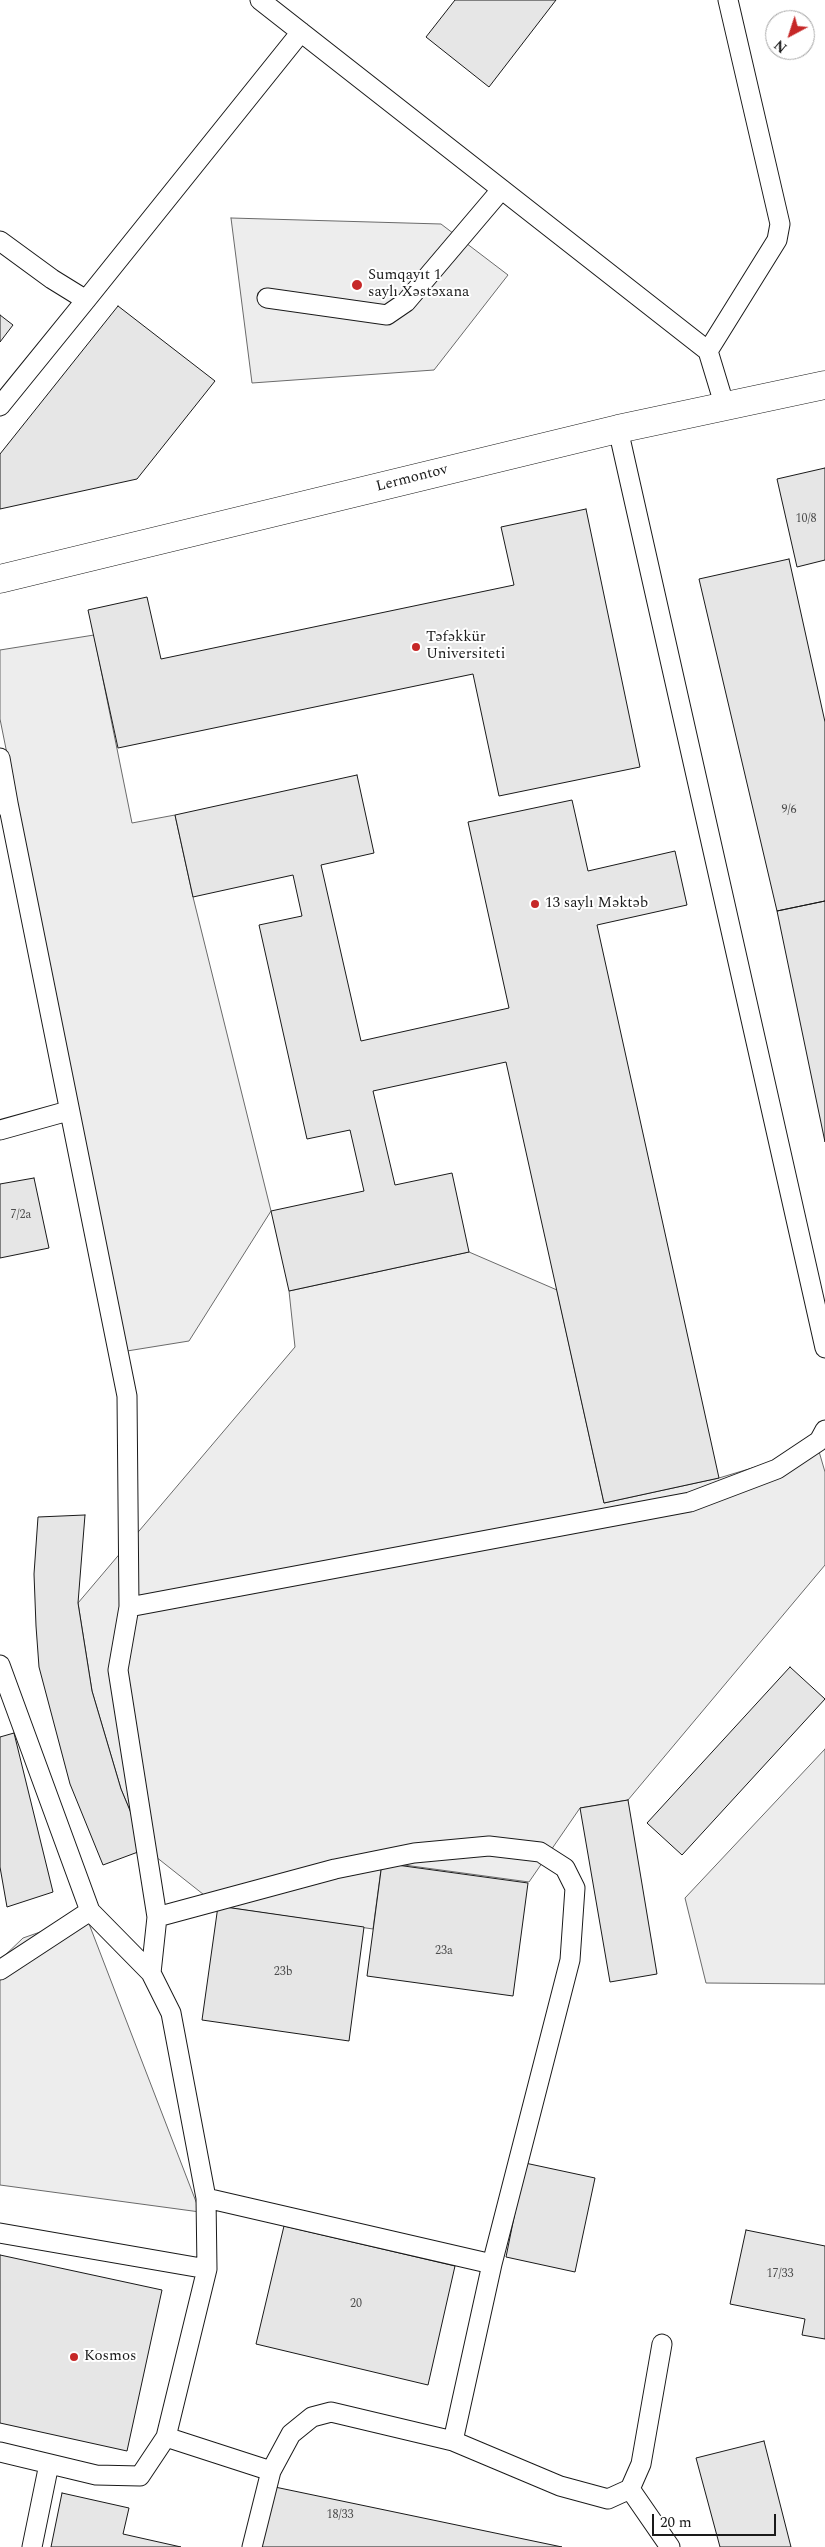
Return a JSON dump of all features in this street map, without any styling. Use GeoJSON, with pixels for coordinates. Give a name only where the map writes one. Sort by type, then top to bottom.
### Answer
{"type":"FeatureCollection","features":[{"type":"Feature","properties":{"kind":"street","name":"Lermontov"},"geometry":{"type":"LineString","coordinates":[[0,579],[618,429],[825,385]]}},
{"type":"Feature","properties":{"kind":"lane"},"geometry":{"type":"LineString","coordinates":[[260,0],[708,351],[725,407]]}},
{"type":"Feature","properties":{"kind":"lane"},"geometry":{"type":"LineString","coordinates":[[708,351],[777,240],[780,224],[728,0]]}},
{"type":"Feature","properties":{"kind":"lane"},"geometry":{"type":"LineString","coordinates":[[0,406],[301,32]]}},
{"type":"Feature","properties":{"kind":"lane"},"geometry":{"type":"LineString","coordinates":[[266,298],[387,315],[406,302],[501,190]]}},
{"type":"Feature","properties":{"kind":"lane"},"geometry":{"type":"LineString","coordinates":[[0,241],[52,279],[86,300]]}},
{"type":"Feature","properties":{"kind":"lane"},"geometry":{"type":"LineString","coordinates":[[618,429],[825,1348]]}},
{"type":"Feature","properties":{"kind":"lane"},"geometry":{"type":"LineString","coordinates":[[0,758],[4,804],[126,1396],[129,1607],[118,1670],[157,1917],[151,1973]]}},
{"type":"Feature","properties":{"kind":"lane"},"geometry":{"type":"LineString","coordinates":[[0,1130],[68,1111]]}},
{"type":"Feature","properties":{"kind":"lane"},"geometry":{"type":"LineString","coordinates":[[129,1607],[690,1502],[777,1469],[819,1441],[825,1430]]}},
{"type":"Feature","properties":{"kind":"lane"},"geometry":{"type":"LineString","coordinates":[[0,1665],[90,1910],[151,1973],[171,2014],[206,2198],[207,2270],[166,2437],[140,2476],[96,2475],[0,2452]]}},
{"type":"Feature","properties":{"kind":"lane"},"geometry":{"type":"LineString","coordinates":[[157,1917],[335,1869],[414,1853],[489,1846],[540,1852],[565,1868],[576,1888],[570,1960],[492,2264],[454,2441]]}},
{"type":"Feature","properties":{"kind":"lane"},"geometry":{"type":"LineString","coordinates":[[0,1970],[90,1910]]}},
{"type":"Feature","properties":{"kind":"lane"},"geometry":{"type":"LineString","coordinates":[[206,2198],[492,2264]]}},
{"type":"Feature","properties":{"kind":"lane"},"geometry":{"type":"LineString","coordinates":[[0,2233],[207,2270]]}},
{"type":"Feature","properties":{"kind":"lane"},"geometry":{"type":"LineString","coordinates":[[252,2547],[271,2471],[291,2434],[312,2417],[331,2412],[454,2441],[569,2489],[608,2499],[630,2489],[641,2464],[662,2344]]}},
{"type":"Feature","properties":{"kind":"lane"},"geometry":{"type":"LineString","coordinates":[[166,2437],[271,2471]]}},
{"type":"Feature","properties":{"kind":"lane"},"geometry":{"type":"LineString","coordinates":[[32,2547],[49,2464]]}},
{"type":"Feature","properties":{"kind":"lane"},"geometry":{"type":"LineString","coordinates":[[630,2489],[670,2547]]}},
{"type":"Feature","properties":{"kind":"shaded area"},"geometry":{"type":"Polygon","coordinates":[[[231,218],[441,224],[508,275],[434,370],[252,383],[231,218]]]}},
{"type":"Feature","properties":{"kind":"shaded area"},"geometry":{"type":"Polygon","coordinates":[[[94,635],[132,823],[175,815],[193,897],[271,1211],[189,1341],[127,1351],[0,719],[0,650],[94,635]]]}},
{"type":"Feature","properties":{"kind":"shaded area"},"geometry":{"type":"Polygon","coordinates":[[[469,1252],[557,1290],[604,1503],[719,1478],[818,1448],[825,1472],[825,1565],[628,1800],[580,1808],[529,1882],[382,1862],[373,1929],[218,1906],[146,1849],[121,1789],[92,1691],[78,1603],[295,1347],[289,1291],[469,1252]]]}},
{"type":"Feature","properties":{"kind":"shaded area"},"geometry":{"type":"Polygon","coordinates":[[[825,1749],[825,1984],[706,1983],[685,1898],[825,1749]]]}},
{"type":"Feature","properties":{"kind":"shaded area"},"geometry":{"type":"Polygon","coordinates":[[[86,1916],[200,2212],[0,2185],[0,1960],[23,1938],[86,1916]]]}},
{"type":"Feature","properties":{"kind":"building"},"geometry":{"type":"Polygon","coordinates":[[[455,0],[556,0],[489,87],[426,37],[455,0]]]}},
{"type":"Feature","properties":{"kind":"building"},"geometry":{"type":"Polygon","coordinates":[[[118,306],[215,381],[137,479],[0,509],[0,454],[118,306]]]}},
{"type":"Feature","properties":{"kind":"building"},"geometry":{"type":"Polygon","coordinates":[[[0,315],[13,325],[0,342],[0,315]]]}},
{"type":"Feature","properties":{"kind":"building"},"geometry":{"type":"Polygon","coordinates":[[[825,468],[825,560],[797,567],[777,479],[825,468]]]}},
{"type":"Feature","properties":{"kind":"building","name":"Təfəkkür Universiteti"},"geometry":{"type":"Polygon","coordinates":[[[586,509],[640,767],[499,796],[473,674],[118,748],[88,610],[147,597],[161,659],[514,585],[501,527],[586,509]]]}},
{"type":"Feature","properties":{"kind":"building"},"geometry":{"type":"Polygon","coordinates":[[[789,559],[825,722],[825,901],[777,911],[699,579],[789,559]]]}},
{"type":"Feature","properties":{"kind":"building","name":"13 saylı Məktəb"},"geometry":{"type":"Polygon","coordinates":[[[357,775],[374,853],[321,865],[361,1041],[509,1008],[468,822],[572,800],[588,871],[675,851],[687,905],[597,925],[719,1478],[604,1503],[506,1062],[373,1091],[395,1185],[452,1173],[469,1252],[289,1291],[271,1211],[364,1191],[350,1130],[307,1139],[259,925],[302,916],[293,875],[193,897],[175,815],[357,775]]]}},
{"type":"Feature","properties":{"kind":"building"},"geometry":{"type":"Polygon","coordinates":[[[825,901],[825,1142],[777,911],[825,901]]]}},
{"type":"Feature","properties":{"kind":"building"},"geometry":{"type":"Polygon","coordinates":[[[34,1178],[49,1248],[0,1258],[0,1184],[34,1178]]]}},
{"type":"Feature","properties":{"kind":"building"},"geometry":{"type":"Polygon","coordinates":[[[85,1515],[78,1603],[92,1691],[121,1789],[146,1849],[103,1865],[70,1784],[39,1667],[36,1626],[34,1574],[38,1517],[85,1515]]]}},
{"type":"Feature","properties":{"kind":"building"},"geometry":{"type":"Polygon","coordinates":[[[790,1667],[825,1699],[682,1855],[647,1823],[790,1667]]]}},
{"type":"Feature","properties":{"kind":"building"},"geometry":{"type":"Polygon","coordinates":[[[14,1733],[53,1892],[7,1907],[0,1867],[0,1737],[14,1733]]]}},
{"type":"Feature","properties":{"kind":"building"},"geometry":{"type":"Polygon","coordinates":[[[628,1800],[657,1974],[610,1982],[580,1808],[628,1800]]]}},
{"type":"Feature","properties":{"kind":"building"},"geometry":{"type":"Polygon","coordinates":[[[382,1863],[528,1883],[513,1996],[367,1976],[382,1863]]]}},
{"type":"Feature","properties":{"kind":"building"},"geometry":{"type":"Polygon","coordinates":[[[218,1906],[364,1927],[349,2041],[202,2020],[218,1906]]]}},
{"type":"Feature","properties":{"kind":"building"},"geometry":{"type":"Polygon","coordinates":[[[525,2163],[595,2178],[575,2272],[506,2257],[525,2163]]]}},
{"type":"Feature","properties":{"kind":"building"},"geometry":{"type":"Polygon","coordinates":[[[284,2226],[455,2266],[428,2385],[256,2344],[284,2226]]]}},
{"type":"Feature","properties":{"kind":"building"},"geometry":{"type":"Polygon","coordinates":[[[746,2230],[825,2246],[825,2339],[802,2335],[805,2319],[730,2304],[746,2230]]]}},
{"type":"Feature","properties":{"kind":"building","name":"Kosmos"},"geometry":{"type":"Polygon","coordinates":[[[0,2255],[162,2290],[127,2451],[0,2423],[0,2255]]]}},
{"type":"Feature","properties":{"kind":"building"},"geometry":{"type":"Polygon","coordinates":[[[764,2441],[791,2547],[720,2547],[696,2458],[764,2441]]]}},
{"type":"Feature","properties":{"kind":"building"},"geometry":{"type":"Polygon","coordinates":[[[270,2486],[562,2547],[258,2547],[270,2486]]]}},
{"type":"Feature","properties":{"kind":"building"},"geometry":{"type":"Polygon","coordinates":[[[62,2493],[129,2508],[123,2534],[181,2547],[51,2547],[62,2493]]]}},
{"type":"Feature","properties":{"kind":"place","name":"Sumqayıt 1 saylı Xəstəxana"},"geometry":{"type":"Point","coordinates":[357,285]}},
{"type":"Feature","properties":{"kind":"place","name":"Təfəkkür Universiteti"},"geometry":{"type":"Point","coordinates":[416,647]}},
{"type":"Feature","properties":{"kind":"place","name":"13 saylı Məktəb"},"geometry":{"type":"Point","coordinates":[535,904]}},
{"type":"Feature","properties":{"kind":"place","name":"Kosmos"},"geometry":{"type":"Point","coordinates":[74,2357]}}]}
